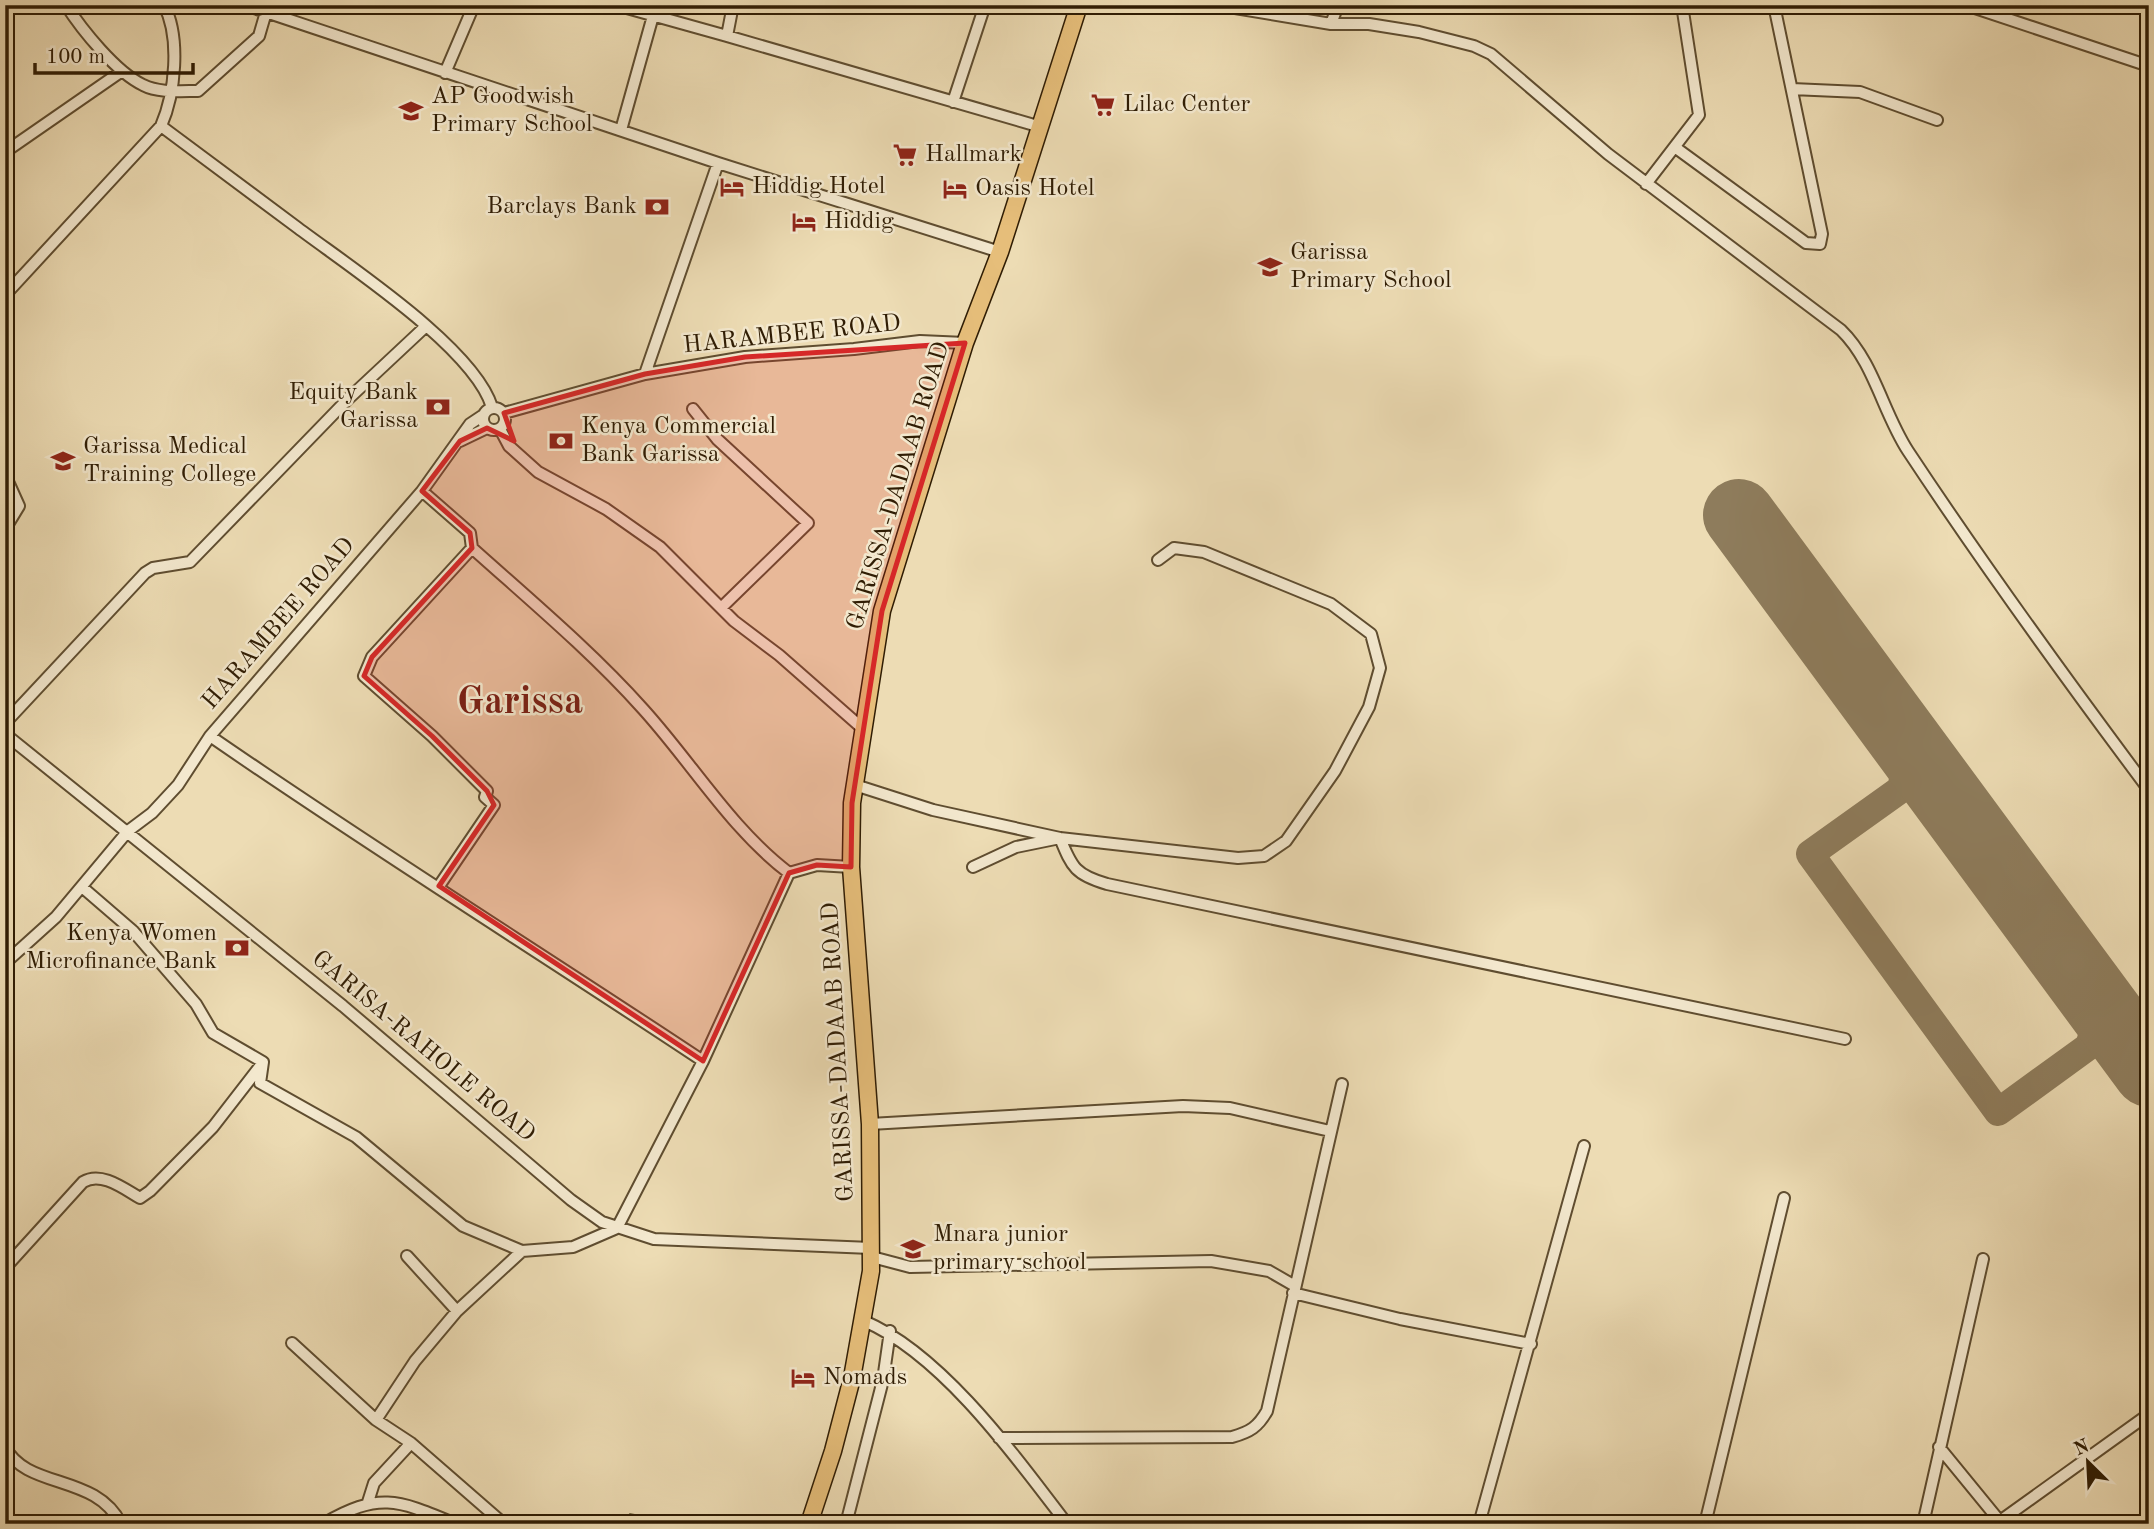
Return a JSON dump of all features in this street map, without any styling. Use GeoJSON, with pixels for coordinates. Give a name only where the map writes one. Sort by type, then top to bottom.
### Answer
{"type":"FeatureCollection","features":[{"type":"Feature","properties":{"kind":"highway","name":"GARISSA-DADAAB ROAD"},"geometry":{"type":"LineString","coordinates":[[809,1524],[836,1439],[864,1321],[872,1252],[870,1124],[851,867],[855,785],[882,611],[965,342],[1000,252],[1079,5]]}},
{"type":"Feature","properties":{"kind":"street"},"geometry":{"type":"LineString","coordinates":[[66,5],[122,71],[144,86],[170,91],[198,91],[260,36],[266,12]]}},
{"type":"Feature","properties":{"kind":"street"},"geometry":{"type":"LineString","coordinates":[[5,295],[161,127],[167,112],[173,46],[169,14],[164,5]]}},
{"type":"Feature","properties":{"kind":"street"},"geometry":{"type":"LineString","coordinates":[[245,5],[718,163],[1000,252]]}},
{"type":"Feature","properties":{"kind":"street"},"geometry":{"type":"LineString","coordinates":[[446,73],[474,5]]}},
{"type":"Feature","properties":{"kind":"street"},"geometry":{"type":"LineString","coordinates":[[616,5],[654,11],[727,36],[1041,127]]}},
{"type":"Feature","properties":{"kind":"street"},"geometry":{"type":"LineString","coordinates":[[727,36],[733,5]]}},
{"type":"Feature","properties":{"kind":"street"},"geometry":{"type":"LineString","coordinates":[[953,102],[985,5]]}},
{"type":"Feature","properties":{"kind":"street"},"geometry":{"type":"LineString","coordinates":[[1217,5],[1331,24],[1368,24],[1419,32],[1474,46],[1491,54],[1646,184],[1856,345],[1888,418],[1903,443],[2068,682],[2149,790]]}},
{"type":"Feature","properties":{"kind":"street"},"geometry":{"type":"LineString","coordinates":[[1331,24],[1338,5]]}},
{"type":"Feature","properties":{"kind":"street"},"geometry":{"type":"LineString","coordinates":[[1646,184],[1699,115],[1682,5]]}},
{"type":"Feature","properties":{"kind":"street"},"geometry":{"type":"LineString","coordinates":[[1676,148],[1806,243],[1820,244],[1822,234],[1774,5]]}},
{"type":"Feature","properties":{"kind":"street"},"geometry":{"type":"LineString","coordinates":[[1966,5],[2149,66]]}},
{"type":"Feature","properties":{"kind":"street"},"geometry":{"type":"LineString","coordinates":[[621,130],[654,11]]}},
{"type":"Feature","properties":{"kind":"street"},"geometry":{"type":"LineString","coordinates":[[5,152],[122,71]]}},
{"type":"Feature","properties":{"kind":"street"},"geometry":{"type":"LineString","coordinates":[[1792,89],[1860,92],[1937,120]]}},
{"type":"Feature","properties":{"kind":"street"},"geometry":{"type":"LineString","coordinates":[[161,127],[373,284],[425,327],[463,362],[482,384],[492,407],[504,413],[505,422],[500,429]]}},
{"type":"Feature","properties":{"kind":"street"},"geometry":{"type":"LineString","coordinates":[[645,374],[718,163]]}},
{"type":"Feature","properties":{"kind":"street"},"geometry":{"type":"LineString","coordinates":[[5,723],[145,573],[153,568],[190,562],[347,400],[425,327]]}},
{"type":"Feature","properties":{"kind":"street","name":"HARAMBEE ROAD"},"geometry":{"type":"LineString","coordinates":[[504,413],[645,374],[745,357],[920,341],[965,342]]}},
{"type":"Feature","properties":{"kind":"street"},"geometry":{"type":"LineString","coordinates":[[492,407],[482,416],[487,428],[500,429]]}},
{"type":"Feature","properties":{"kind":"street"},"geometry":{"type":"LineString","coordinates":[[693,410],[717,439],[808,523],[722,607]]}},
{"type":"Feature","properties":{"kind":"street","name":"HARAMBEE ROAD"},"geometry":{"type":"LineString","coordinates":[[5,963],[32,941],[82,887],[128,831],[152,813],[178,785],[209,736],[422,491],[470,424],[482,416]]}},
{"type":"Feature","properties":{"kind":"street","name":"HARAMBEE ROAD"},"geometry":{"type":"LineString","coordinates":[[460,441],[487,428]]}},
{"type":"Feature","properties":{"kind":"street"},"geometry":{"type":"LineString","coordinates":[[500,429],[509,446],[538,472],[606,509],[660,548],[734,621],[779,655],[862,728]]}},
{"type":"Feature","properties":{"kind":"street"},"geometry":{"type":"LineString","coordinates":[[5,475],[19,506],[5,530]]}},
{"type":"Feature","properties":{"kind":"street"},"geometry":{"type":"LineString","coordinates":[[422,491],[470,533],[472,548],[546,614],[643,709],[736,822],[789,873]]}},
{"type":"Feature","properties":{"kind":"street"},"geometry":{"type":"LineString","coordinates":[[439,886],[494,805],[485,797],[487,791],[432,736],[364,676],[372,657],[472,548]]}},
{"type":"Feature","properties":{"kind":"street"},"geometry":{"type":"LineString","coordinates":[[855,785],[933,810],[1060,838],[1238,858],[1264,856],[1286,841],[1321,791],[1369,707],[1380,668],[1371,634],[1331,604],[1203,552],[1174,548],[1158,561]]}},
{"type":"Feature","properties":{"kind":"street","name":"GARISA-RAHOLE ROAD"},"geometry":{"type":"LineString","coordinates":[[5,734],[343,1006],[571,1200],[617,1228],[654,1239],[872,1252],[909,1267],[1211,1261],[1269,1270],[1294,1290],[1400,1319],[1531,1344]]}},
{"type":"Feature","properties":{"kind":"street"},"geometry":{"type":"LineString","coordinates":[[209,736],[322,813],[439,886],[703,1061]]}},
{"type":"Feature","properties":{"kind":"street"},"geometry":{"type":"LineString","coordinates":[[973,867],[1016,847],[1060,838]]}},
{"type":"Feature","properties":{"kind":"street"},"geometry":{"type":"LineString","coordinates":[[1060,838],[1069,862],[1083,877],[1107,884],[1845,1039]]}},
{"type":"Feature","properties":{"kind":"street"},"geometry":{"type":"LineString","coordinates":[[263,1062],[260,1083],[356,1137],[463,1226],[522,1251],[573,1247],[617,1228],[703,1061],[789,873],[817,865],[851,867]]}},
{"type":"Feature","properties":{"kind":"street"},"geometry":{"type":"LineString","coordinates":[[82,887],[133,931],[196,1004],[213,1033],[263,1062]]}},
{"type":"Feature","properties":{"kind":"street"},"geometry":{"type":"LineString","coordinates":[[5,1268],[83,1182],[91,1177],[100,1177],[140,1198],[150,1191],[213,1127],[263,1062]]}},
{"type":"Feature","properties":{"kind":"street"},"geometry":{"type":"LineString","coordinates":[[999,1437],[1232,1437],[1248,1433],[1259,1425],[1267,1411],[1342,1084]]}},
{"type":"Feature","properties":{"kind":"street"},"geometry":{"type":"LineString","coordinates":[[870,1124],[1183,1106],[1230,1108],[1330,1131]]}},
{"type":"Feature","properties":{"kind":"street"},"geometry":{"type":"LineString","coordinates":[[1479,1524],[1584,1146]]}},
{"type":"Feature","properties":{"kind":"street"},"geometry":{"type":"LineString","coordinates":[[1705,1524],[1784,1198]]}},
{"type":"Feature","properties":{"kind":"street"},"geometry":{"type":"LineString","coordinates":[[376,1420],[415,1361],[457,1311],[522,1251]]}},
{"type":"Feature","properties":{"kind":"street"},"geometry":{"type":"LineString","coordinates":[[407,1256],[457,1311]]}},
{"type":"Feature","properties":{"kind":"street"},"geometry":{"type":"LineString","coordinates":[[1923,1524],[1983,1259]]}},
{"type":"Feature","properties":{"kind":"street"},"geometry":{"type":"LineString","coordinates":[[864,1321],[890,1331],[912,1347],[999,1437],[1067,1524]]}},
{"type":"Feature","properties":{"kind":"street"},"geometry":{"type":"LineString","coordinates":[[846,1524],[883,1380],[890,1331]]}},
{"type":"Feature","properties":{"kind":"street"},"geometry":{"type":"LineString","coordinates":[[292,1343],[376,1420],[411,1443],[505,1524]]}},
{"type":"Feature","properties":{"kind":"street"},"geometry":{"type":"LineString","coordinates":[[1939,1447],[2001,1522],[2149,1414]]}},
{"type":"Feature","properties":{"kind":"street"},"geometry":{"type":"LineString","coordinates":[[368,1502],[374,1483],[411,1443]]}},
{"type":"Feature","properties":{"kind":"street"},"geometry":{"type":"LineString","coordinates":[[5,1447],[19,1465],[68,1482],[101,1499],[121,1524]]}},
{"type":"Feature","properties":{"kind":"street"},"geometry":{"type":"LineString","coordinates":[[323,1524],[368,1502],[395,1503],[456,1524]]}},
{"type":"Feature","properties":{"kind":"highlighted area"},"geometry":{"type":"Polygon","coordinates":[[[965,343],[882,611],[852,803],[851,867],[817,865],[789,873],[703,1061],[439,886],[494,805],[487,791],[432,736],[364,676],[372,657],[472,548],[470,533],[422,491],[460,441],[487,428],[514,441],[504,413],[645,374],[745,357],[965,343]]]}},
{"type":"Feature","properties":{"kind":"shaded area"},"geometry":{"type":"Polygon","coordinates":[[[630,1514],[676,1524],[622,1524],[630,1514]]]}},
{"type":"Feature","properties":{"kind":"taxiway"},"geometry":{"type":"LineString","coordinates":[[1906,765],[1901,789],[1810,854],[1998,1112],[2089,1046],[2096,1023]]}},
{"type":"Feature","properties":{"kind":"runway"},"geometry":{"type":"LineString","coordinates":[[1739,515],[2149,1071]]}},
{"type":"Feature","properties":{"kind":"place","name":"Lilac Center"},"geometry":{"type":"Point","coordinates":[1103,105]}},
{"type":"Feature","properties":{"kind":"place","name":"AP Goodwish Primary School"},"geometry":{"type":"Point","coordinates":[411,111]}},
{"type":"Feature","properties":{"kind":"place","name":"Hallmark"},"geometry":{"type":"Point","coordinates":[905,155]}},
{"type":"Feature","properties":{"kind":"place","name":"Hiddig Hotel"},"geometry":{"type":"Point","coordinates":[732,187]}},
{"type":"Feature","properties":{"kind":"place","name":"Oasis Hotel"},"geometry":{"type":"Point","coordinates":[955,189]}},
{"type":"Feature","properties":{"kind":"place","name":"Barclays Bank"},"geometry":{"type":"Point","coordinates":[657,207]}},
{"type":"Feature","properties":{"kind":"place","name":"Hiddig"},"geometry":{"type":"Point","coordinates":[804,222]}},
{"type":"Feature","properties":{"kind":"place","name":"Garissa Primary School"},"geometry":{"type":"Point","coordinates":[1270,267]}},
{"type":"Feature","properties":{"kind":"place","name":"Equity Bank Garissa"},"geometry":{"type":"Point","coordinates":[438,407]}},
{"type":"Feature","properties":{"kind":"place","name":"Kenya Commercial Bank Garissa"},"geometry":{"type":"Point","coordinates":[561,441]}},
{"type":"Feature","properties":{"kind":"place","name":"Garissa Medical Training College"},"geometry":{"type":"Point","coordinates":[63,461]}},
{"type":"Feature","properties":{"kind":"place","name":"Kenya Women Microfinance Bank"},"geometry":{"type":"Point","coordinates":[237,948]}},
{"type":"Feature","properties":{"kind":"place","name":"Mnara junior primary school"},"geometry":{"type":"Point","coordinates":[913,1249]}},
{"type":"Feature","properties":{"kind":"place","name":"Nomads"},"geometry":{"type":"Point","coordinates":[803,1378]}},
{"type":"Feature","properties":{"kind":"district","name":"Garissa"},"geometry":{"type":"Point","coordinates":[520,703]}}]}
